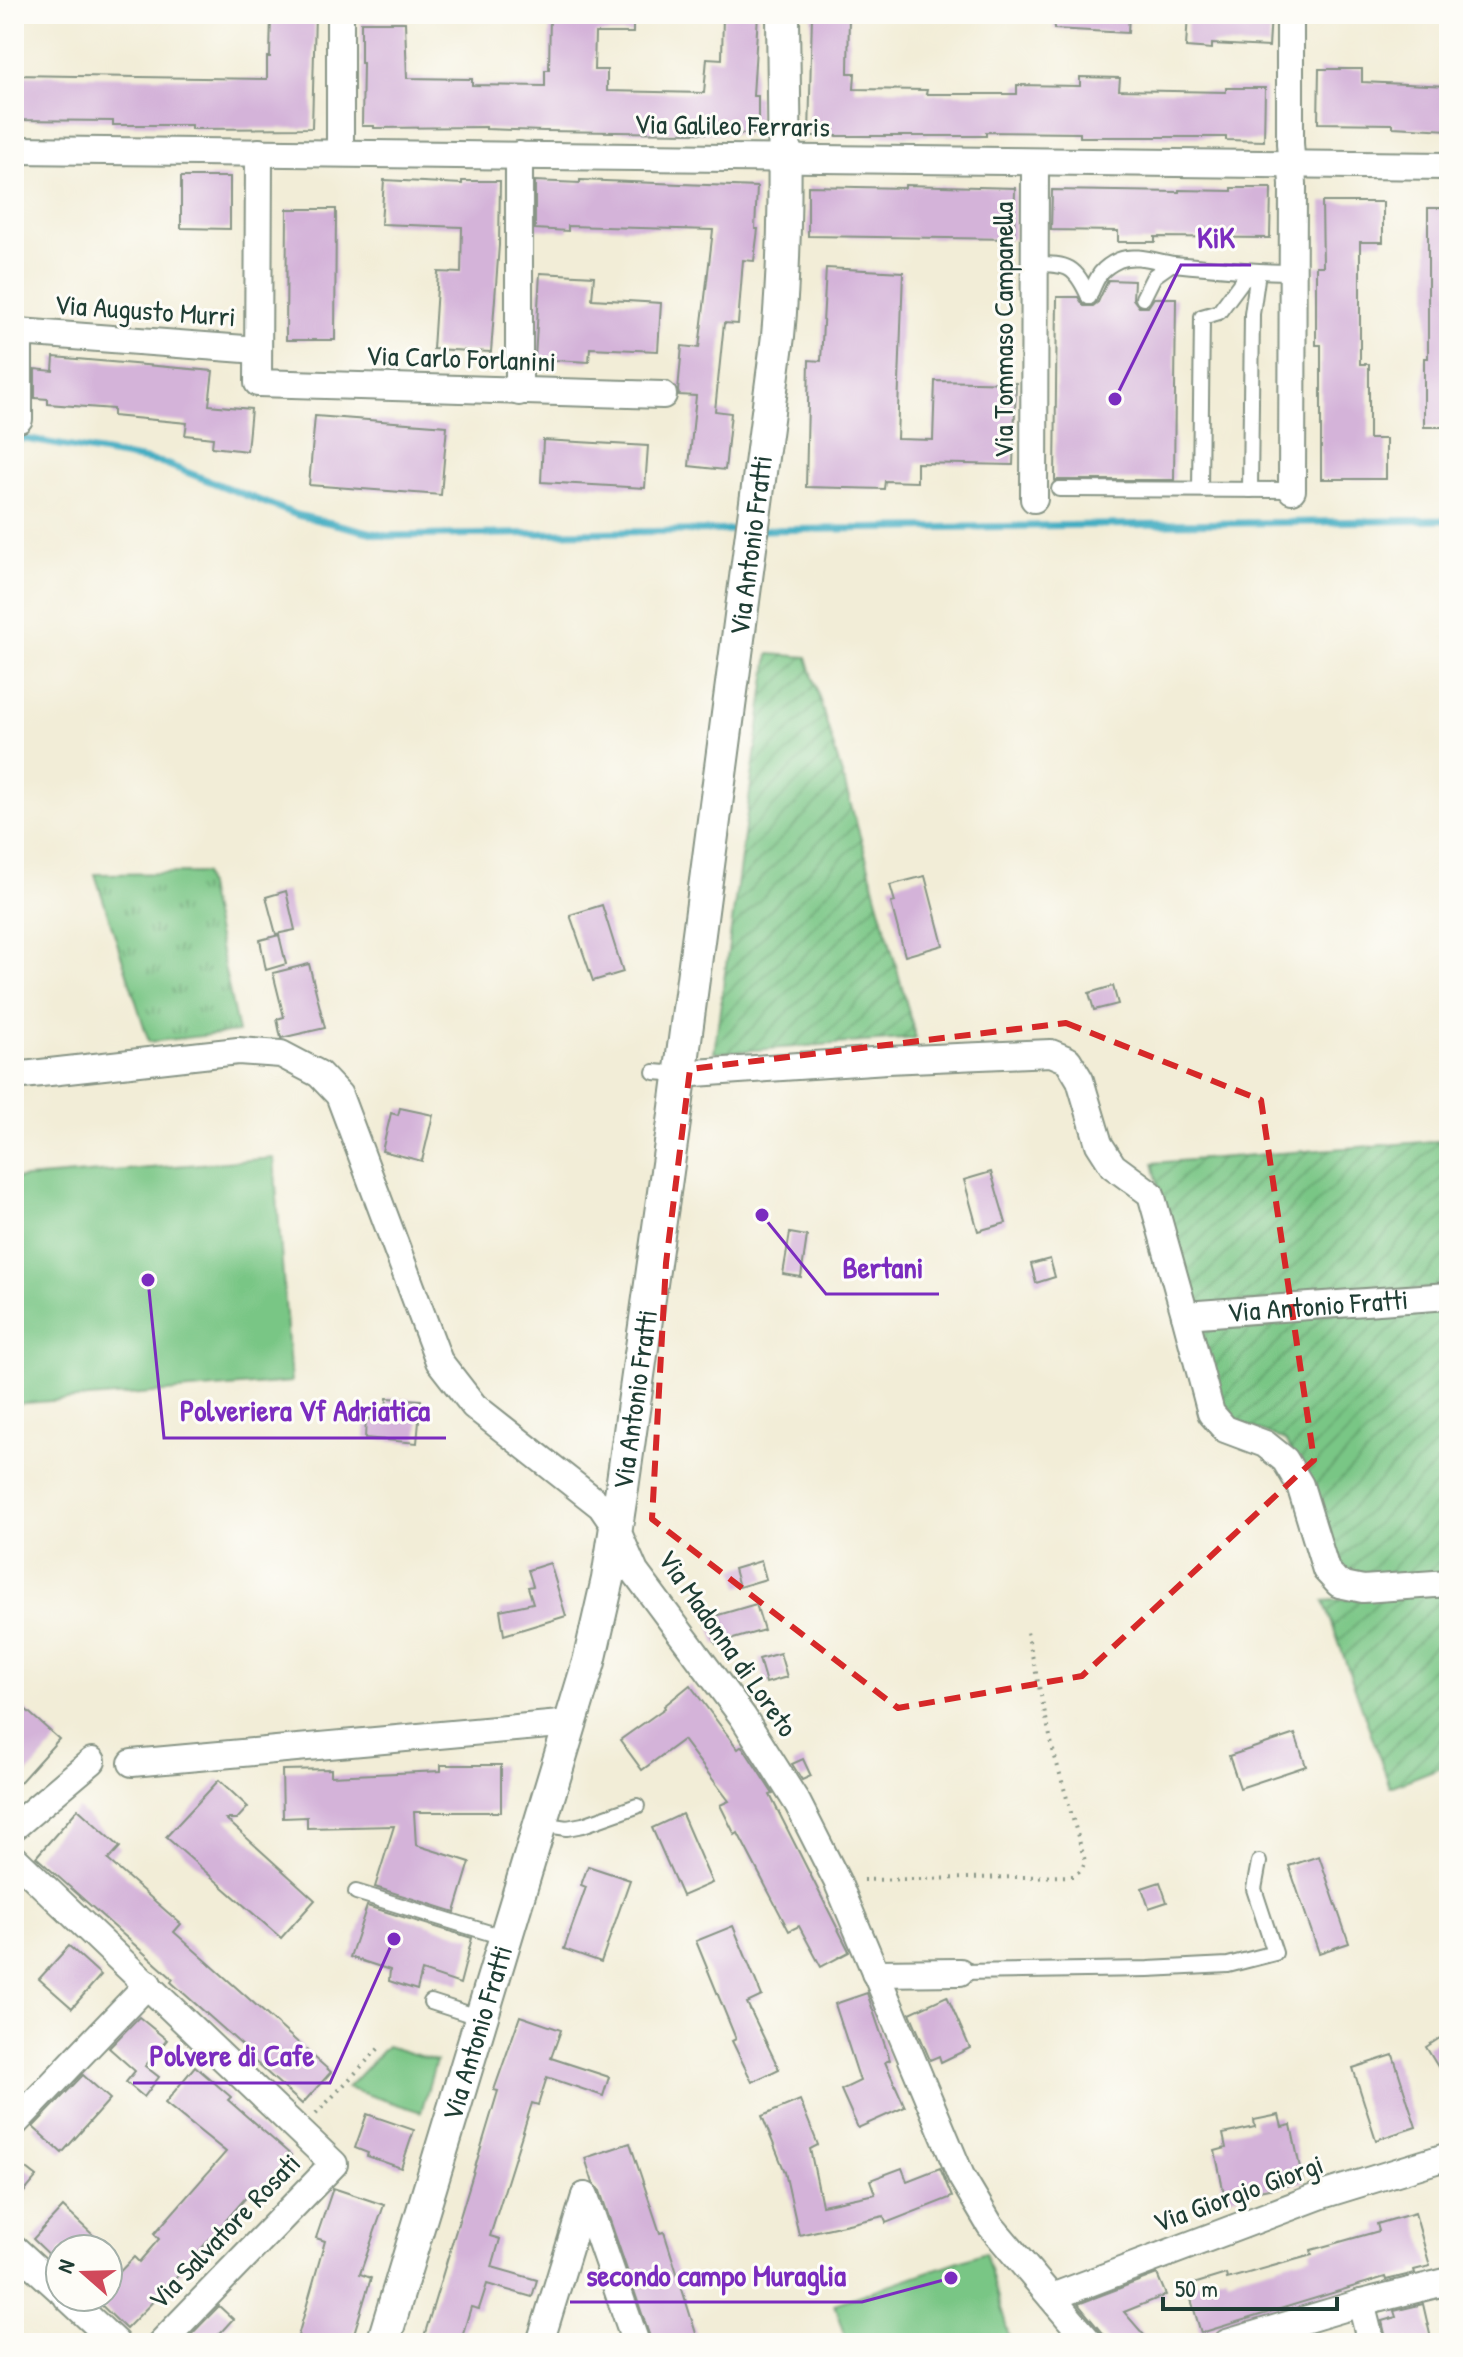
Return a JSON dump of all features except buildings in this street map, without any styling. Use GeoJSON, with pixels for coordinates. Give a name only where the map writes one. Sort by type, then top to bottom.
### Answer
{"type":"FeatureCollection","features":[{"type":"Feature","properties":{"kind":"street"},"geometry":{"type":"LineString","coordinates":[[340,14],[340,153]]}},
{"type":"Feature","properties":{"kind":"street","name":"Via Antonio Fratti"},"geometry":{"type":"LineString","coordinates":[[383,2343],[571,1723],[608,1579],[667,1073],[750,555],[782,292],[785,157],[783,14]]}},
{"type":"Feature","properties":{"kind":"street"},"geometry":{"type":"LineString","coordinates":[[1290,14],[1292,490]]}},
{"type":"Feature","properties":{"kind":"street","name":"Via Galileo Ferraris"},"geometry":{"type":"LineString","coordinates":[[14,150],[1449,166]]}},
{"type":"Feature","properties":{"kind":"street"},"geometry":{"type":"LineString","coordinates":[[258,350],[259,152]]}},
{"type":"Feature","properties":{"kind":"street"},"geometry":{"type":"LineString","coordinates":[[519,155],[519,392]]}},
{"type":"Feature","properties":{"kind":"street","name":"Via Tommaso Campanella"},"geometry":{"type":"LineString","coordinates":[[1034,499],[1035,162]]}},
{"type":"Feature","properties":{"kind":"street","name":"Via Augusto Murri"},"geometry":{"type":"LineString","coordinates":[[19,419],[19,332],[258,350]]}},
{"type":"Feature","properties":{"kind":"street","name":"Via Carlo Forlanini"},"geometry":{"type":"LineString","coordinates":[[258,350],[258,383],[663,395]]}},
{"type":"Feature","properties":{"kind":"street","name":"Via Madonna di Loreto"},"geometry":{"type":"LineString","coordinates":[[14,1076],[238,1051],[281,1054],[319,1074],[339,1095],[439,1361],[474,1406],[601,1506],[616,1528],[635,1572],[771,1758],[837,1881],[961,2176],[990,2225],[1090,2343]]}},
{"type":"Feature","properties":{"kind":"street","name":"Via Antonio Fratti"},"geometry":{"type":"LineString","coordinates":[[667,1073],[1051,1053],[1068,1060],[1080,1080],[1099,1144],[1113,1166],[1151,1194],[1211,1413],[1225,1429],[1265,1444],[1285,1460],[1300,1485],[1326,1570],[1339,1584],[1363,1589],[1449,1583]]}},
{"type":"Feature","properties":{"kind":"street","name":"Via Antonio Fratti"},"geometry":{"type":"LineString","coordinates":[[1185,1315],[1449,1296]]}},
{"type":"Feature","properties":{"kind":"street"},"geometry":{"type":"LineString","coordinates":[[132,1763],[571,1723]]}},
{"type":"Feature","properties":{"kind":"street"},"geometry":{"type":"LineString","coordinates":[[14,1827],[92,1761]]}},
{"type":"Feature","properties":{"kind":"street"},"geometry":{"type":"LineString","coordinates":[[14,1858],[300,2131]]}},
{"type":"Feature","properties":{"kind":"street"},"geometry":{"type":"LineString","coordinates":[[875,1973],[960,1972]]}},
{"type":"Feature","properties":{"kind":"street"},"geometry":{"type":"LineString","coordinates":[[14,2124],[148,1984]]}},
{"type":"Feature","properties":{"kind":"street","name":"Via Salvatore Rosati"},"geometry":{"type":"LineString","coordinates":[[161,2343],[334,2164],[300,2131]]}},
{"type":"Feature","properties":{"kind":"street","name":"Via Giorgio Giorgi"},"geometry":{"type":"LineString","coordinates":[[1052,2297],[1322,2195],[1449,2156]]}},
{"type":"Feature","properties":{"kind":"street"},"geometry":{"type":"LineString","coordinates":[[540,2343],[585,2196],[636,2343]]}},
{"type":"Feature","properties":{"kind":"street"},"geometry":{"type":"LineString","coordinates":[[14,2248],[44,2275]]}},
{"type":"Feature","properties":{"kind":"street"},"geometry":{"type":"LineString","coordinates":[[1227,2343],[1361,2303],[1449,2281]]}},
{"type":"Feature","properties":{"kind":"street"},"geometry":{"type":"LineString","coordinates":[[1361,2303],[1371,2343]]}},
{"type":"Feature","properties":{"kind":"street"},"geometry":{"type":"LineString","coordinates":[[84,2313],[116,2343]]}},
{"type":"Feature","properties":{"kind":"lane"},"geometry":{"type":"LineString","coordinates":[[1035,264],[1060,264],[1079,275],[1089,297],[1100,271],[1122,258],[1146,258],[1171,264],[1258,272],[1293,272]]}},
{"type":"Feature","properties":{"kind":"lane"},"geometry":{"type":"LineString","coordinates":[[1143,298],[1154,276],[1171,264]]}},
{"type":"Feature","properties":{"kind":"lane"},"geometry":{"type":"LineString","coordinates":[[1200,489],[1202,317],[1219,312],[1242,281],[1258,272]]}},
{"type":"Feature","properties":{"kind":"lane"},"geometry":{"type":"LineString","coordinates":[[1250,490],[1252,314],[1258,272]]}},
{"type":"Feature","properties":{"kind":"lane"},"geometry":{"type":"LineString","coordinates":[[1059,489],[1292,490]]}},
{"type":"Feature","properties":{"kind":"lane"},"geometry":{"type":"LineString","coordinates":[[540,1824],[567,1828],[637,1806]]}},
{"type":"Feature","properties":{"kind":"lane"},"geometry":{"type":"LineString","coordinates":[[960,1972],[1228,1965],[1275,1953],[1254,1889],[1259,1862]]}},
{"type":"Feature","properties":{"kind":"lane"},"geometry":{"type":"LineString","coordinates":[[356,1892],[506,1938]]}},
{"type":"Feature","properties":{"kind":"lane"},"geometry":{"type":"LineString","coordinates":[[431,2002],[481,2018]]}},
{"type":"Feature","properties":{"kind":"path"},"geometry":{"type":"LineString","coordinates":[[837,1881],[1073,1876],[1081,1871],[1085,1861],[1053,1750],[1027,1632]]}},
{"type":"Feature","properties":{"kind":"path"},"geometry":{"type":"LineString","coordinates":[[300,2131],[381,2046]]}},
{"type":"Feature","properties":{"kind":"highlighted area"},"geometry":{"type":"Polygon","coordinates":[[[1066,1023],[1261,1100],[1314,1460],[1082,1676],[898,1708],[652,1519],[666,1263],[690,1069],[1066,1023]]]}},
{"type":"Feature","properties":{"kind":"green space"},"geometry":{"type":"Polygon","coordinates":[[[769,654],[807,657],[916,1038],[714,1053],[769,654]]]}},
{"type":"Feature","properties":{"kind":"green space"},"geometry":{"type":"Polygon","coordinates":[[[204,873],[238,1032],[149,1042],[95,874],[204,873]]]}},
{"type":"Feature","properties":{"kind":"green space"},"geometry":{"type":"Polygon","coordinates":[[[1449,1140],[1449,1287],[1207,1305],[1190,1300],[1182,1285],[1153,1163],[1449,1140]]]}},
{"type":"Feature","properties":{"kind":"green space"},"geometry":{"type":"Polygon","coordinates":[[[274,1158],[291,1382],[14,1404],[14,1179],[274,1158]]]}},
{"type":"Feature","properties":{"kind":"green space"},"geometry":{"type":"Polygon","coordinates":[[[1449,1305],[1449,1575],[1344,1578],[1334,1562],[1305,1474],[1285,1441],[1219,1414],[1193,1324],[1449,1305]]]}},
{"type":"Feature","properties":{"kind":"green space"},"geometry":{"type":"Polygon","coordinates":[[[1449,1591],[1449,1764],[1390,1787],[1324,1601],[1449,1591]]]}},
{"type":"Feature","properties":{"kind":"green space"},"geometry":{"type":"Polygon","coordinates":[[[387,2046],[436,2061],[421,2112],[347,2088],[387,2046]]]}},
{"type":"Feature","properties":{"kind":"green space"},"geometry":{"type":"Polygon","coordinates":[[[985,2252],[1011,2343],[847,2343],[834,2304],[985,2252]]]}},
{"type":"Feature","properties":{"kind":"waterway"},"geometry":{"type":"LineString","coordinates":[[14,437],[163,463],[297,515],[386,536],[743,530]]}},
{"type":"Feature","properties":{"kind":"waterway"},"geometry":{"type":"LineString","coordinates":[[759,530],[1449,520]]}},
{"type":"Feature","properties":{"kind":"place","name":"KiK"},"geometry":{"type":"Point","coordinates":[1115,399]}},
{"type":"Feature","properties":{"kind":"place","name":"Bertani"},"geometry":{"type":"Point","coordinates":[762,1215]}},
{"type":"Feature","properties":{"kind":"place","name":"Polveriera Vf Adriatica"},"geometry":{"type":"Point","coordinates":[148,1280]}},
{"type":"Feature","properties":{"kind":"place","name":"Polvere di Cafe"},"geometry":{"type":"Point","coordinates":[394,1939]}},
{"type":"Feature","properties":{"kind":"place","name":"secondo campo Muraglia"},"geometry":{"type":"Point","coordinates":[951,2278]}}]}
